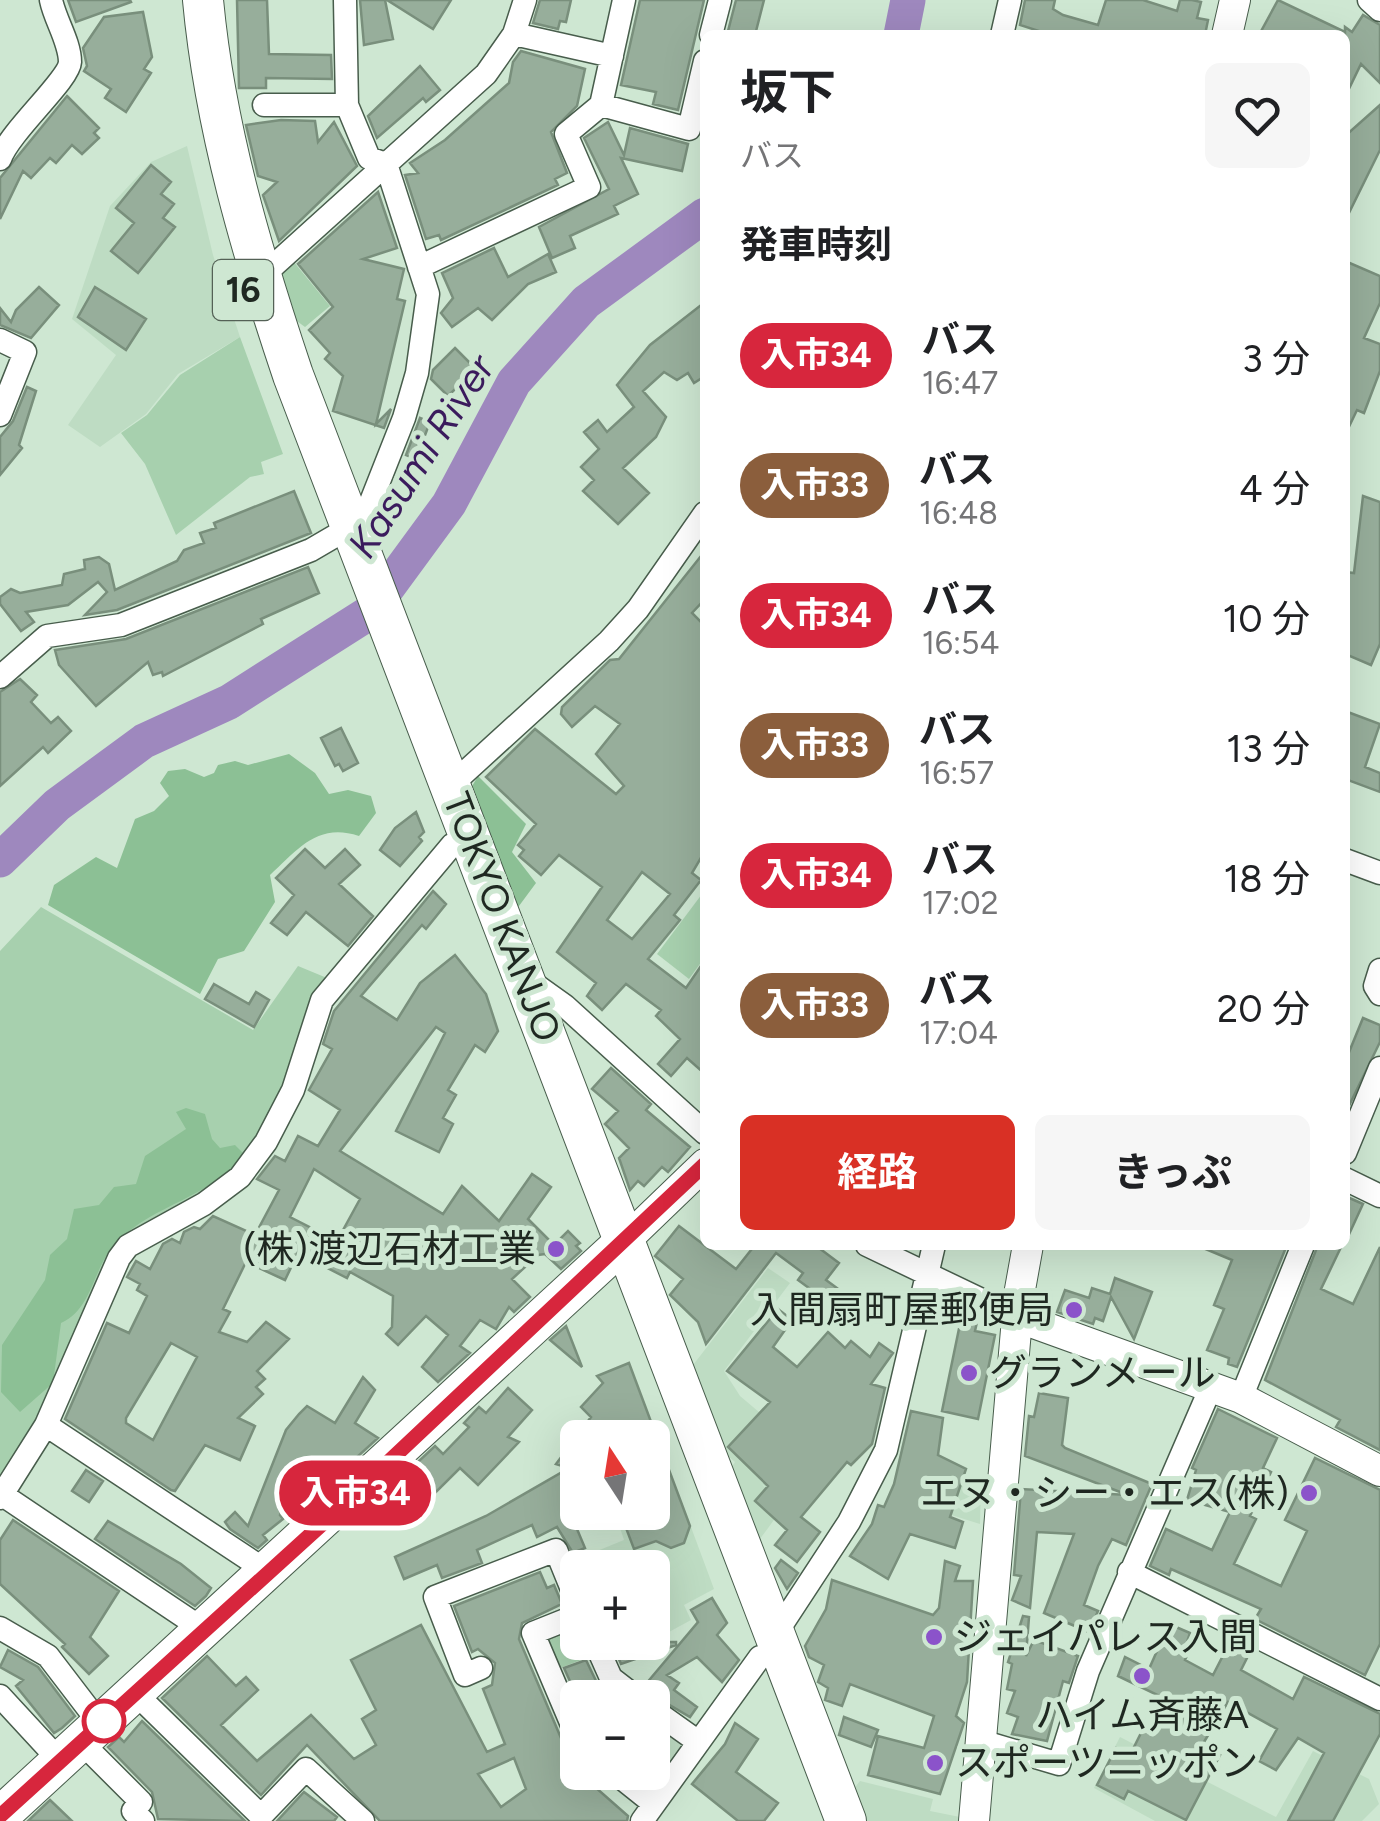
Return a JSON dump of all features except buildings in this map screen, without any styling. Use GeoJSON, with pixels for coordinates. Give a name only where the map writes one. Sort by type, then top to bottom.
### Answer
{"type":"FeatureCollection","features":[{"type":"Feature","properties":{"kind":"highway","name":"TOKYO KANJO"},"geometry":{"type":"LineString","coordinates":[[183,0],[188,59],[221,212],[265,352],[349,545],[393,659],[452,845],[617,1248],[768,1646],[846,1821]]}},
{"type":"Feature","properties":{"kind":"highway","name":"TOKYO KANJO"},"geometry":{"type":"LineString","coordinates":[[203,0],[207,44],[240,207],[349,545]]}},
{"type":"Feature","properties":{"kind":"highway","name":"TOKYO KANJO"},"geometry":{"type":"LineString","coordinates":[[393,659],[452,784],[617,1248]]}},
{"type":"Feature","properties":{"kind":"highway","name":"TOKYO KANJO"},"geometry":{"type":"LineString","coordinates":[[768,1646],[823,1821]]}},
{"type":"Feature","properties":{"kind":"main road"},"geometry":{"type":"LineString","coordinates":[[0,1816],[617,1248]]}},
{"type":"Feature","properties":{"kind":"street"},"geometry":{"type":"LineString","coordinates":[[0,159],[6,141],[68,71],[68,54],[51,0]]}},
{"type":"Feature","properties":{"kind":"street"},"geometry":{"type":"LineString","coordinates":[[345,0],[347,105],[369,158],[386,164]]}},
{"type":"Feature","properties":{"kind":"street"},"geometry":{"type":"LineString","coordinates":[[260,278],[486,74],[514,34],[524,0]]}},
{"type":"Feature","properties":{"kind":"street"},"geometry":{"type":"LineString","coordinates":[[419,268],[589,187],[566,134],[601,105],[624,0]]}},
{"type":"Feature","properties":{"kind":"street"},"geometry":{"type":"LineString","coordinates":[[712,30],[720,0]]}},
{"type":"Feature","properties":{"kind":"street"},"geometry":{"type":"LineString","coordinates":[[1003,30],[1010,0]]}},
{"type":"Feature","properties":{"kind":"street"},"geometry":{"type":"LineString","coordinates":[[1228,30],[1236,0]]}},
{"type":"Feature","properties":{"kind":"street"},"geometry":{"type":"LineString","coordinates":[[1369,0],[1380,10]]}},
{"type":"Feature","properties":{"kind":"street"},"geometry":{"type":"LineString","coordinates":[[514,34],[612,56]]}},
{"type":"Feature","properties":{"kind":"street"},"geometry":{"type":"LineString","coordinates":[[601,105],[689,129],[700,83]]}},
{"type":"Feature","properties":{"kind":"street"},"geometry":{"type":"LineString","coordinates":[[264,105],[347,105]]}},
{"type":"Feature","properties":{"kind":"street"},"geometry":{"type":"LineString","coordinates":[[0,677],[47,636],[139,619],[311,550],[349,545],[370,504],[416,374],[428,294],[386,164]]}},
{"type":"Feature","properties":{"kind":"street"},"geometry":{"type":"LineString","coordinates":[[0,340],[25,352],[0,415]]}},
{"type":"Feature","properties":{"kind":"street"},"geometry":{"type":"LineString","coordinates":[[452,784],[609,641],[638,609],[700,520]]}},
{"type":"Feature","properties":{"kind":"street"},"geometry":{"type":"LineString","coordinates":[[204,1630],[2,1497],[46,1424],[119,1258],[128,1246],[204,1204],[240,1177],[266,1142],[293,1090],[322,1000],[452,845]]}},
{"type":"Feature","properties":{"kind":"street"},"geometry":{"type":"LineString","coordinates":[[1350,862],[1380,872]]}},
{"type":"Feature","properties":{"kind":"street"},"geometry":{"type":"LineString","coordinates":[[1380,970],[1376,986],[1380,994]]}},
{"type":"Feature","properties":{"kind":"street"},"geometry":{"type":"LineString","coordinates":[[522,975],[565,1006],[700,1128]]}},
{"type":"Feature","properties":{"kind":"street"},"geometry":{"type":"LineString","coordinates":[[1350,1141],[1380,1068]]}},
{"type":"Feature","properties":{"kind":"street"},"geometry":{"type":"LineString","coordinates":[[617,1248],[700,1169]]}},
{"type":"Feature","properties":{"kind":"street"},"geometry":{"type":"LineString","coordinates":[[1350,1181],[1380,1196]]}},
{"type":"Feature","properties":{"kind":"street"},"geometry":{"type":"LineString","coordinates":[[877,1250],[1017,1317],[1241,1398],[1380,1471]]}},
{"type":"Feature","properties":{"kind":"street"},"geometry":{"type":"LineString","coordinates":[[629,1790],[648,1813],[768,1646],[849,1522],[886,1450],[932,1250]]}},
{"type":"Feature","properties":{"kind":"street"},"geometry":{"type":"LineString","coordinates":[[974,1821],[1017,1317],[1027,1250]]}},
{"type":"Feature","properties":{"kind":"street"},"geometry":{"type":"LineString","coordinates":[[1241,1398],[1300,1250]]}},
{"type":"Feature","properties":{"kind":"street"},"geometry":{"type":"LineString","coordinates":[[981,1740],[1060,1764],[1086,1675],[1211,1387]]}},
{"type":"Feature","properties":{"kind":"street"},"geometry":{"type":"LineString","coordinates":[[46,1424],[268,1572]]}},
{"type":"Feature","properties":{"kind":"street"},"geometry":{"type":"LineString","coordinates":[[481,1668],[465,1675],[435,1597],[556,1550],[560,1560]]}},
{"type":"Feature","properties":{"kind":"street"},"geometry":{"type":"LineString","coordinates":[[1130,1572],[1380,1698]]}},
{"type":"Feature","properties":{"kind":"street"},"geometry":{"type":"LineString","coordinates":[[560,1623],[533,1634],[560,1697]]}},
{"type":"Feature","properties":{"kind":"street"},"geometry":{"type":"LineString","coordinates":[[0,1628],[48,1656],[81,1743]]}},
{"type":"Feature","properties":{"kind":"street"},"geometry":{"type":"LineString","coordinates":[[135,1693],[258,1818],[306,1769],[360,1820]]}},
{"type":"Feature","properties":{"kind":"street"},"geometry":{"type":"LineString","coordinates":[[0,1696],[81,1743],[141,1802],[134,1811],[142,1821]]}},
{"type":"Feature","properties":{"kind":"street"},"geometry":{"type":"LineString","coordinates":[[670,1722],[697,1741]]}},
{"type":"Feature","properties":{"kind":"shaded area"},"geometry":{"type":"Polygon","coordinates":[[[187,146],[213,255],[240,337],[178,374],[146,414],[100,447],[68,425],[116,355],[72,319],[110,206],[151,162],[187,146]]]}},
{"type":"Feature","properties":{"kind":"shaded area"},"geometry":{"type":"Polygon","coordinates":[[[293,261],[330,306],[305,327],[294,319],[278,275],[293,261]]]}},
{"type":"Feature","properties":{"kind":"shaded area"},"geometry":{"type":"Polygon","coordinates":[[[240,337],[283,454],[261,462],[264,474],[250,477],[176,535],[145,464],[121,433],[147,415],[180,375],[240,337]]]}},
{"type":"Feature","properties":{"kind":"shaded area"},"geometry":{"type":"Polygon","coordinates":[[[700,897],[700,964],[689,979],[657,954],[700,897]]]}},
{"type":"Feature","properties":{"kind":"shaded area"},"geometry":{"type":"Polygon","coordinates":[[[41,907],[253,1030],[298,966],[327,978],[284,1093],[239,1172],[125,1238],[40,1424],[0,1485],[0,951],[41,907]]]}},
{"type":"Feature","properties":{"kind":"shaded area"},"geometry":{"type":"Polygon","coordinates":[[[768,1268],[790,1283],[724,1371],[740,1396],[811,1456],[777,1496],[759,1482],[785,1505],[757,1543],[729,1471],[735,1462],[722,1451],[690,1369],[768,1268]]]}},
{"type":"Feature","properties":{"kind":"shaded area"},"geometry":{"type":"Polygon","coordinates":[[[928,1468],[981,1485],[980,1524],[916,1504],[928,1468]]]}},
{"type":"Feature","properties":{"kind":"shaded area"},"geometry":{"type":"Polygon","coordinates":[[[670,1471],[714,1589],[684,1605],[691,1620],[670,1631],[670,1550],[599,1550],[624,1540],[621,1530],[670,1530],[670,1471]]]}},
{"type":"Feature","properties":{"kind":"shaded area"},"geometry":{"type":"Polygon","coordinates":[[[560,1631],[560,1660],[581,1660],[555,1670],[545,1645],[548,1635],[560,1631]]]}},
{"type":"Feature","properties":{"kind":"shaded area"},"geometry":{"type":"Polygon","coordinates":[[[670,1731],[689,1746],[670,1771],[670,1731]]]}},
{"type":"Feature","properties":{"kind":"shaded area"},"geometry":{"type":"Polygon","coordinates":[[[1120,1737],[1276,1817],[1313,1751],[1369,1779],[1379,1804],[1362,1821],[1155,1821],[1094,1788],[1120,1737]]]}},
{"type":"Feature","properties":{"kind":"shaded area"},"geometry":{"type":"Polygon","coordinates":[[[860,1781],[933,1799],[930,1811],[960,1817],[959,1821],[863,1821],[852,1791],[860,1781]]]}},
{"type":"Feature","properties":{"kind":"green space"},"geometry":{"type":"Polygon","coordinates":[[[289,754],[315,773],[329,794],[348,790],[371,796],[376,813],[359,836],[320,835],[270,875],[275,902],[244,951],[218,959],[200,994],[48,905],[54,885],[96,857],[117,868],[135,819],[154,811],[169,796],[160,783],[168,771],[185,769],[204,777],[214,773],[218,765],[235,761],[248,765],[289,754]]]}},
{"type":"Feature","properties":{"kind":"green space"},"geometry":{"type":"Polygon","coordinates":[[[478,776],[526,824],[512,852],[536,883],[516,910],[471,788],[478,776]]]}},
{"type":"Feature","properties":{"kind":"green space"},"geometry":{"type":"Polygon","coordinates":[[[186,1108],[205,1114],[212,1139],[220,1148],[235,1145],[244,1154],[214,1182],[148,1218],[117,1242],[80,1308],[61,1323],[53,1383],[20,1412],[1,1392],[2,1345],[45,1280],[50,1255],[67,1239],[74,1209],[99,1205],[114,1187],[136,1184],[145,1156],[186,1129],[176,1112],[186,1108]]]}},
{"type":"Feature","properties":{"kind":"waterway","name":"Kasumi River"},"geometry":{"type":"LineString","coordinates":[[902,30],[908,0]]}},
{"type":"Feature","properties":{"kind":"waterway","name":"Kasumi River"},"geometry":{"type":"LineString","coordinates":[[0,860],[57,805],[144,741],[229,702],[369,613],[449,504],[514,382],[586,302],[700,219]]}},
{"type":"Feature","properties":{"kind":"bus line","name":"入市34"},"geometry":{"type":"LineString","coordinates":[[0,1816],[331,1516],[700,1169]]}},
{"type":"Feature","properties":{"kind":"place","name":"(株)渡辺石材工業"},"geometry":{"type":"Point","coordinates":[556,1249]}},
{"type":"Feature","properties":{"kind":"place","name":"入間扇町屋郵便局"},"geometry":{"type":"Point","coordinates":[1074,1310]}},
{"type":"Feature","properties":{"kind":"place","name":"グランメール"},"geometry":{"type":"Point","coordinates":[969,1373]}},
{"type":"Feature","properties":{"kind":"place","name":"エヌ・シー・エス(株)"},"geometry":{"type":"Point","coordinates":[1309,1493]}},
{"type":"Feature","properties":{"kind":"place","name":"ジェイパレス入間"},"geometry":{"type":"Point","coordinates":[934,1637]}},
{"type":"Feature","properties":{"kind":"place","name":"ハイム斉藤A"},"geometry":{"type":"Point","coordinates":[1142,1676]}},
{"type":"Feature","properties":{"kind":"place","name":"スポーツニッポン"},"geometry":{"type":"Point","coordinates":[935,1763]}}]}
